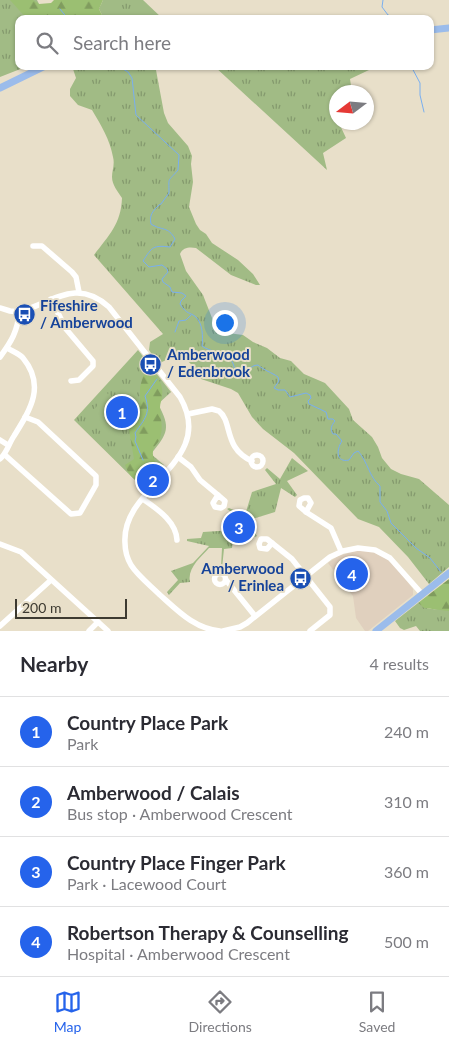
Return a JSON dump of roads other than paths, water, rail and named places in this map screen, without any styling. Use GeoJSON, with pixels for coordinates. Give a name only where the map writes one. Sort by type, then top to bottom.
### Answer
{"type":"FeatureCollection","features":[{"type":"Feature","properties":{"kind":"main road"},"geometry":{"type":"LineString","coordinates":[[434,30],[449,28]]}},
{"type":"Feature","properties":{"kind":"main road"},"geometry":{"type":"LineString","coordinates":[[0,88],[37,70]]}},
{"type":"Feature","properties":{"kind":"main road"},"geometry":{"type":"LineString","coordinates":[[376,631],[449,573]]}},
{"type":"Feature","properties":{"kind":"street"},"geometry":{"type":"LineString","coordinates":[[33,246],[42,246],[72,272],[76,277],[79,292]]}},
{"type":"Feature","properties":{"kind":"street"},"geometry":{"type":"LineString","coordinates":[[0,308],[19,312],[69,292],[79,292],[94,297],[109,307],[180,396],[188,414],[189,433],[178,457],[132,512],[126,527],[125,546],[129,562],[138,575],[190,621],[205,629],[220,631],[240,627],[330,557],[341,551],[358,548],[366,548],[383,554],[397,564],[422,594]]}},
{"type":"Feature","properties":{"kind":"street"},"geometry":{"type":"LineString","coordinates":[[51,299],[66,329],[93,360],[93,366],[79,380],[71,382]]}},
{"type":"Feature","properties":{"kind":"street"},"geometry":{"type":"LineString","coordinates":[[0,357],[17,330],[19,312]]}},
{"type":"Feature","properties":{"kind":"street"},"geometry":{"type":"LineString","coordinates":[[7,348],[23,357],[36,384],[35,393],[25,417],[2,457],[72,514],[80,513],[96,485],[96,476],[38,422],[25,417]]}},
{"type":"Feature","properties":{"kind":"street"},"geometry":{"type":"LineString","coordinates":[[188,414],[212,410],[219,411],[225,418],[230,438],[234,445],[252,461]]}},
{"type":"Feature","properties":{"kind":"street"},"geometry":{"type":"LineString","coordinates":[[0,440],[8,446]]}},
{"type":"Feature","properties":{"kind":"street"},"geometry":{"type":"LineString","coordinates":[[178,457],[192,467],[200,480],[218,495]]}},
{"type":"Feature","properties":{"kind":"street"},"geometry":{"type":"LineString","coordinates":[[143,498],[166,517],[175,530],[177,540]]}},
{"type":"Feature","properties":{"kind":"street"},"geometry":{"type":"LineString","coordinates":[[306,512],[331,528],[341,551]]}},
{"type":"Feature","properties":{"kind":"street"},"geometry":{"type":"LineString","coordinates":[[272,543],[289,555],[327,603],[331,611],[328,617],[310,631]]}},
{"type":"Feature","properties":{"kind":"street"},"geometry":{"type":"LineString","coordinates":[[0,544],[21,552],[108,631]]}},
{"type":"Feature","properties":{"kind":"street"},"geometry":{"type":"LineString","coordinates":[[0,626],[51,580]]}},
{"type":"Feature","properties":{"kind":"street"},"geometry":{"type":"LineString","coordinates":[[226,580],[255,616]]}},
{"type":"Feature","properties":{"kind":"street"},"geometry":{"type":"LineString","coordinates":[[88,631],[98,622]]}},
{"type":"Feature","properties":{"kind":"waterway"},"geometry":{"type":"LineString","coordinates":[[383,0],[382,7],[388,15]]}},
{"type":"Feature","properties":{"kind":"waterway"},"geometry":{"type":"LineString","coordinates":[[60,9],[65,15]]}},
{"type":"Feature","properties":{"kind":"waterway"},"geometry":{"type":"LineString","coordinates":[[125,70],[132,78],[136,115],[179,155],[178,170],[169,180],[169,193],[153,211],[151,216],[151,224],[167,230],[175,239],[170,247],[160,246],[154,248],[143,261],[149,267],[162,265],[167,269],[168,272],[162,279],[163,282],[170,287],[172,292],[182,293],[186,296],[180,304],[188,313],[194,315],[200,323],[202,346],[228,357],[237,375],[258,365],[278,377],[279,381],[274,388],[285,390],[290,397],[306,393],[310,395],[309,404],[326,412],[328,419],[335,421],[331,429],[333,434],[336,434],[342,441],[338,452],[339,458],[349,460],[358,451],[373,478],[380,486],[380,502],[387,511],[391,523],[416,548],[430,558],[441,572]]}},
{"type":"Feature","properties":{"kind":"waterway"},"geometry":{"type":"LineString","coordinates":[[413,70],[420,83],[420,95],[424,112]]}},
{"type":"Feature","properties":{"kind":"waterway"},"geometry":{"type":"LineString","coordinates":[[175,332],[179,321],[186,320],[191,315]]}},
{"type":"Feature","properties":{"kind":"waterway"},"geometry":{"type":"LineString","coordinates":[[143,460],[135,441],[135,433],[146,416],[147,402],[145,396],[157,379]]}},
{"type":"Feature","properties":{"kind":"place","name":"Fifeshire / Amberwood"},"geometry":{"type":"Point","coordinates":[24,315]}},
{"type":"Feature","properties":{"kind":"place","name":"Amberwood / Edenbrook"},"geometry":{"type":"Point","coordinates":[151,364]}},
{"type":"Feature","properties":{"kind":"place","name":"Country Place Park"},"geometry":{"type":"Point","coordinates":[122,412]}},
{"type":"Feature","properties":{"kind":"place","name":"Amberwood / Calais"},"geometry":{"type":"Point","coordinates":[153,480]}},
{"type":"Feature","properties":{"kind":"place","name":"Country Place Finger Park"},"geometry":{"type":"Point","coordinates":[239,527]}},
{"type":"Feature","properties":{"kind":"place","name":"Robertson Therapy & Counselling"},"geometry":{"type":"Point","coordinates":[352,574]}},
{"type":"Feature","properties":{"kind":"place","name":"Amberwood / Erinlea"},"geometry":{"type":"Point","coordinates":[300,578]}}]}
